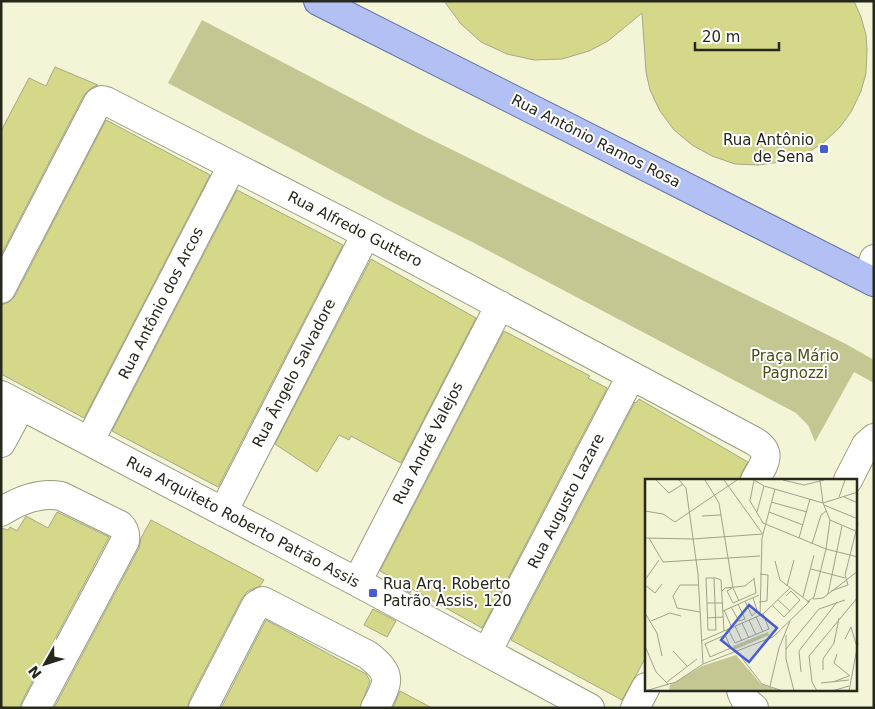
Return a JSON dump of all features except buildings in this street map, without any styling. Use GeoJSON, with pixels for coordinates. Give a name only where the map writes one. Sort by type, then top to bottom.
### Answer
{"type":"FeatureCollection","features":[{"type":"Feature","properties":{"kind":"main road","name":"Rua Antônio Ramos Rosa"},"geometry":{"type":"LineString","coordinates":[[318,1],[873,274]]}},
{"type":"Feature","properties":{"kind":"street","name":"Rua Alfredo Guttero"},"geometry":{"type":"LineString","coordinates":[[1,289],[100,101],[106,101],[366,234],[761,446],[766,451],[766,457],[755,479]]}},
{"type":"Feature","properties":{"kind":"street","name":"Rua Antônio dos Arcos"},"geometry":{"type":"LineString","coordinates":[[90,440],[232,166]]}},
{"type":"Feature","properties":{"kind":"street","name":"Rua Ângelo Salvadore"},"geometry":{"type":"LineString","coordinates":[[222,512],[366,234]]}},
{"type":"Feature","properties":{"kind":"street","name":"Rua André Valejos"},"geometry":{"type":"LineString","coordinates":[[357,582],[500,305]]}},
{"type":"Feature","properties":{"kind":"street","name":"Rua Augusto Lazare"},"geometry":{"type":"LineString","coordinates":[[487,652],[631,376]]}},
{"type":"Feature","properties":{"kind":"street","name":"Rua Arquiteto Roberto Patrão Assis"},"geometry":{"type":"LineString","coordinates":[[11,400],[90,440],[487,652],[553,698],[590,708]]}},
{"type":"Feature","properties":{"kind":"street"},"geometry":{"type":"LineString","coordinates":[[1,443],[11,400]]}},
{"type":"Feature","properties":{"kind":"street"},"geometry":{"type":"LineString","coordinates":[[849,479],[866,445],[874,438]]}},
{"type":"Feature","properties":{"kind":"street"},"geometry":{"type":"LineString","coordinates":[[1,512],[23,501],[51,494],[61,496],[120,525],[126,535],[36,708]]}},
{"type":"Feature","properties":{"kind":"street"},"geometry":{"type":"LineString","coordinates":[[203,708],[256,605],[263,601],[368,655],[378,663],[386,673],[387,681],[384,692],[375,708]]}},
{"type":"Feature","properties":{"kind":"street"},"geometry":{"type":"LineString","coordinates":[[635,708],[645,689]]}},
{"type":"Feature","properties":{"kind":"green space","name":"Praça Mário Pagnozzi"},"geometry":{"type":"Polygon","coordinates":[[[202,20],[420,134],[846,344],[874,360],[874,383],[854,372],[815,442],[808,425],[796,413],[168,83],[202,20]]]}},
{"type":"Feature","properties":{"kind":"place","name":"Rua Antônio de Sena"},"geometry":{"type":"Point","coordinates":[824,149]}},
{"type":"Feature","properties":{"kind":"place","name":"Rua Arq. Roberto Patrão Assis, 120"},"geometry":{"type":"Point","coordinates":[373,593]}}]}
